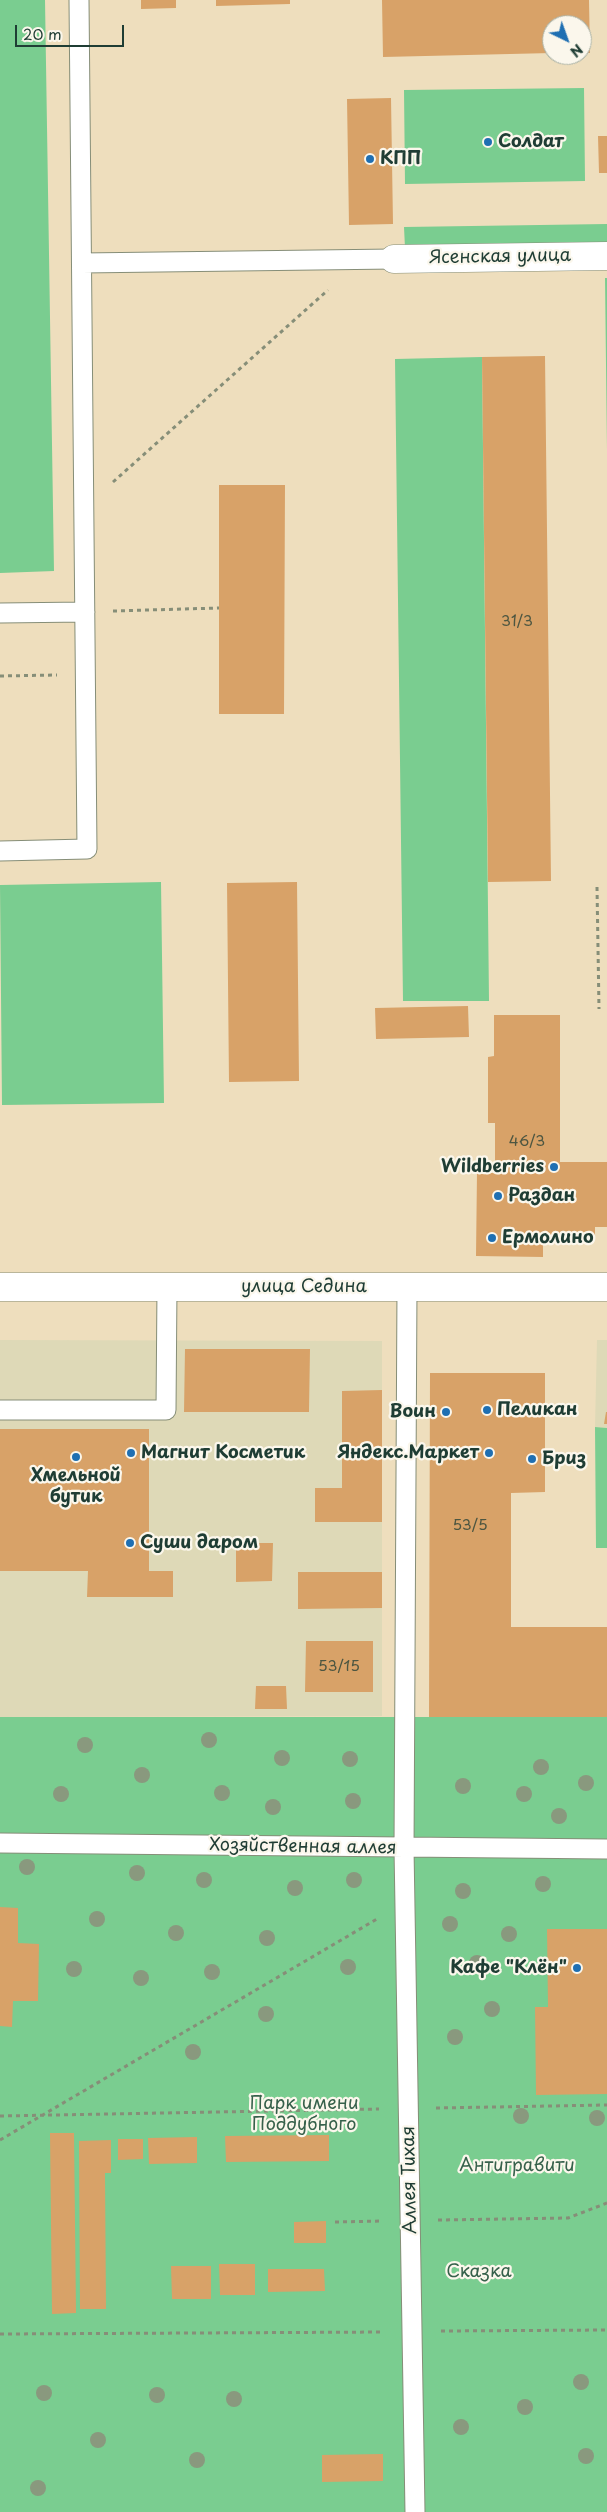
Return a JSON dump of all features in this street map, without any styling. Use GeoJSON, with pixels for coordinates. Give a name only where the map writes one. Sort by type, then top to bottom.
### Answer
{"type":"FeatureCollection","features":[{"type":"Feature","properties":{"kind":"street","name":"Ясенская улица"},"geometry":{"type":"LineString","coordinates":[[394,259],[607,256]]}},
{"type":"Feature","properties":{"kind":"street","name":"улица Седина"},"geometry":{"type":"LineString","coordinates":[[0,1287],[607,1287]]}},
{"type":"Feature","properties":{"kind":"lane"},"geometry":{"type":"LineString","coordinates":[[0,851],[87,850],[79,0]]}},
{"type":"Feature","properties":{"kind":"lane"},"geometry":{"type":"LineString","coordinates":[[82,264],[394,259]]}},
{"type":"Feature","properties":{"kind":"lane"},"geometry":{"type":"LineString","coordinates":[[0,613],[85,612]]}},
{"type":"Feature","properties":{"kind":"lane"},"geometry":{"type":"LineString","coordinates":[[0,1410],[166,1410],[167,1287]]}},
{"type":"Feature","properties":{"kind":"lane","name":"Аллея Тихая"},"geometry":{"type":"LineString","coordinates":[[407,1288],[404,1848],[415,2512]]}},
{"type":"Feature","properties":{"kind":"lane","name":"Хозяйственная аллея"},"geometry":{"type":"LineString","coordinates":[[0,1843],[607,1849]]}},
{"type":"Feature","properties":{"kind":"path"},"geometry":{"type":"LineString","coordinates":[[84,508],[362,259]]}},
{"type":"Feature","properties":{"kind":"path"},"geometry":{"type":"LineString","coordinates":[[85,612],[219,608]]}},
{"type":"Feature","properties":{"kind":"path"},"geometry":{"type":"LineString","coordinates":[[0,676],[86,674]]}},
{"type":"Feature","properties":{"kind":"path"},"geometry":{"type":"LineString","coordinates":[[597,887],[599,1009]]}},
{"type":"Feature","properties":{"kind":"path"},"geometry":{"type":"LineString","coordinates":[[0,2140],[405,1903]]}},
{"type":"Feature","properties":{"kind":"path"},"geometry":{"type":"LineString","coordinates":[[0,2116],[607,2105]]}},
{"type":"Feature","properties":{"kind":"path"},"geometry":{"type":"LineString","coordinates":[[335,2222],[568,2218],[607,2203]]}},
{"type":"Feature","properties":{"kind":"path"},"geometry":{"type":"LineString","coordinates":[[0,2334],[607,2330]]}},
{"type":"Feature","properties":{"kind":"shaded area"},"geometry":{"type":"Polygon","coordinates":[[[0,1340],[382,1341],[382,1716],[0,1717],[0,1340]]]}},
{"type":"Feature","properties":{"kind":"shaded area"},"geometry":{"type":"Polygon","coordinates":[[[597,1340],[607,1340],[607,1428],[595,1427],[597,1340]]]}},
{"type":"Feature","properties":{"kind":"green space"},"geometry":{"type":"Polygon","coordinates":[[[0,0],[45,0],[54,571],[0,573],[0,0]]]}},
{"type":"Feature","properties":{"kind":"green space"},"geometry":{"type":"Polygon","coordinates":[[[584,88],[585,181],[405,184],[404,90],[584,88]]]}},
{"type":"Feature","properties":{"kind":"green space"},"geometry":{"type":"Polygon","coordinates":[[[607,224],[607,245],[405,248],[404,227],[607,224]]]}},
{"type":"Feature","properties":{"kind":"green space"},"geometry":{"type":"Polygon","coordinates":[[[605,278],[607,278],[607,450],[605,278]]]}},
{"type":"Feature","properties":{"kind":"green space"},"geometry":{"type":"Polygon","coordinates":[[[482,357],[489,1001],[403,1001],[395,359],[482,357]]]}},
{"type":"Feature","properties":{"kind":"green space"},"geometry":{"type":"Polygon","coordinates":[[[161,882],[164,1103],[2,1105],[0,885],[161,882]]]}},
{"type":"Feature","properties":{"kind":"green space"},"geometry":{"type":"Polygon","coordinates":[[[595,1427],[607,1428],[607,1548],[596,1548],[595,1427]]]}},
{"type":"Feature","properties":{"kind":"green space","name":"Парк имени Поддубного"},"geometry":{"type":"Polygon","coordinates":[[[0,1717],[607,1717],[607,2512],[0,2512],[0,1717]]]}},
{"type":"Feature","properties":{"kind":"building"},"geometry":{"type":"Polygon","coordinates":[[[141,0],[176,0],[176,8],[141,9],[141,0]]]}},
{"type":"Feature","properties":{"kind":"building"},"geometry":{"type":"Polygon","coordinates":[[[216,0],[290,0],[290,4],[216,6],[216,0]]]}},
{"type":"Feature","properties":{"kind":"building"},"geometry":{"type":"Polygon","coordinates":[[[382,0],[589,0],[589,15],[542,15],[542,53],[383,57],[382,0]]]}},
{"type":"Feature","properties":{"kind":"building","name":"КПП"},"geometry":{"type":"Polygon","coordinates":[[[391,98],[393,224],[349,225],[347,99],[391,98]]]}},
{"type":"Feature","properties":{"kind":"building"},"geometry":{"type":"Polygon","coordinates":[[[598,136],[607,136],[607,173],[599,173],[598,136]]]}},
{"type":"Feature","properties":{"kind":"building"},"geometry":{"type":"Polygon","coordinates":[[[545,356],[551,881],[488,882],[482,357],[545,356]]]}},
{"type":"Feature","properties":{"kind":"building"},"geometry":{"type":"Polygon","coordinates":[[[219,485],[285,485],[284,714],[219,714],[219,485]]]}},
{"type":"Feature","properties":{"kind":"building"},"geometry":{"type":"Polygon","coordinates":[[[297,882],[299,1081],[229,1082],[227,883],[297,882]]]}},
{"type":"Feature","properties":{"kind":"building"},"geometry":{"type":"Polygon","coordinates":[[[468,1006],[469,1037],[376,1039],[375,1008],[468,1006]]]}},
{"type":"Feature","properties":{"kind":"building"},"geometry":{"type":"Polygon","coordinates":[[[494,1015],[560,1015],[560,1162],[607,1162],[607,1227],[595,1227],[595,1237],[558,1237],[558,1242],[543,1242],[543,1257],[476,1256],[477,1173],[495,1173],[495,1123],[488,1123],[488,1057],[494,1056],[494,1015]]]}},
{"type":"Feature","properties":{"kind":"building"},"geometry":{"type":"Polygon","coordinates":[[[185,1349],[310,1349],[309,1412],[184,1412],[185,1349]]]}},
{"type":"Feature","properties":{"kind":"building"},"geometry":{"type":"Polygon","coordinates":[[[430,1373],[545,1373],[545,1492],[511,1493],[511,1627],[607,1627],[607,1717],[429,1717],[430,1373]]]}},
{"type":"Feature","properties":{"kind":"building"},"geometry":{"type":"Polygon","coordinates":[[[382,1390],[382,1522],[315,1522],[315,1488],[342,1488],[342,1391],[382,1390]]]}},
{"type":"Feature","properties":{"kind":"building"},"geometry":{"type":"Polygon","coordinates":[[[606,1412],[607,1424],[604,1424],[606,1412]]]}},
{"type":"Feature","properties":{"kind":"building"},"geometry":{"type":"Polygon","coordinates":[[[0,1429],[149,1429],[149,1571],[173,1571],[173,1597],[87,1597],[88,1571],[0,1571],[0,1429]]]}},
{"type":"Feature","properties":{"kind":"building"},"geometry":{"type":"Polygon","coordinates":[[[236,1543],[273,1543],[272,1581],[236,1582],[236,1543]]]}},
{"type":"Feature","properties":{"kind":"building"},"geometry":{"type":"Polygon","coordinates":[[[298,1572],[382,1572],[382,1608],[298,1609],[298,1572]]]}},
{"type":"Feature","properties":{"kind":"building"},"geometry":{"type":"Polygon","coordinates":[[[306,1641],[373,1641],[373,1692],[305,1692],[306,1641]]]}},
{"type":"Feature","properties":{"kind":"building"},"geometry":{"type":"Polygon","coordinates":[[[256,1686],[286,1686],[287,1709],[255,1709],[256,1686]]]}},
{"type":"Feature","properties":{"kind":"building"},"geometry":{"type":"Polygon","coordinates":[[[0,1907],[18,1908],[18,1943],[39,1944],[38,2001],[13,2001],[12,2027],[0,2026],[0,1907]]]}},
{"type":"Feature","properties":{"kind":"building"},"geometry":{"type":"Polygon","coordinates":[[[547,1929],[607,1929],[607,2094],[536,2095],[535,2007],[548,2007],[547,1929]]]}},
{"type":"Feature","properties":{"kind":"building"},"geometry":{"type":"Polygon","coordinates":[[[50,2133],[74,2133],[76,2313],[52,2314],[50,2133]]]}},
{"type":"Feature","properties":{"kind":"building"},"geometry":{"type":"Polygon","coordinates":[[[329,2135],[329,2161],[226,2162],[225,2136],[329,2135]]]}},
{"type":"Feature","properties":{"kind":"building"},"geometry":{"type":"Polygon","coordinates":[[[197,2137],[197,2163],[149,2164],[148,2138],[197,2137]]]}},
{"type":"Feature","properties":{"kind":"building"},"geometry":{"type":"Polygon","coordinates":[[[118,2139],[143,2139],[143,2159],[118,2160],[118,2139]]]}},
{"type":"Feature","properties":{"kind":"building"},"geometry":{"type":"Polygon","coordinates":[[[111,2140],[111,2173],[105,2173],[106,2309],[80,2309],[79,2141],[111,2140]]]}},
{"type":"Feature","properties":{"kind":"building"},"geometry":{"type":"Polygon","coordinates":[[[326,2221],[326,2243],[294,2243],[294,2222],[326,2221]]]}},
{"type":"Feature","properties":{"kind":"building"},"geometry":{"type":"Polygon","coordinates":[[[219,2264],[255,2264],[255,2295],[220,2295],[219,2264]]]}},
{"type":"Feature","properties":{"kind":"building"},"geometry":{"type":"Polygon","coordinates":[[[171,2266],[211,2266],[211,2299],[172,2299],[171,2266]]]}},
{"type":"Feature","properties":{"kind":"building"},"geometry":{"type":"Polygon","coordinates":[[[268,2269],[324,2269],[325,2291],[268,2292],[268,2269]]]}},
{"type":"Feature","properties":{"kind":"building"},"geometry":{"type":"Polygon","coordinates":[[[383,2454],[383,2481],[322,2482],[322,2455],[383,2454]]]}},
{"type":"Feature","properties":{"kind":"place","name":"Солдат"},"geometry":{"type":"Point","coordinates":[488,142]}},
{"type":"Feature","properties":{"kind":"place","name":"КПП"},"geometry":{"type":"Point","coordinates":[370,159]}},
{"type":"Feature","properties":{"kind":"place","name":"Wildberries"},"geometry":{"type":"Point","coordinates":[554,1167]}},
{"type":"Feature","properties":{"kind":"place","name":"Раздан"},"geometry":{"type":"Point","coordinates":[498,1196]}},
{"type":"Feature","properties":{"kind":"place","name":"Ермолино"},"geometry":{"type":"Point","coordinates":[492,1238]}},
{"type":"Feature","properties":{"kind":"place","name":"Пеликан"},"geometry":{"type":"Point","coordinates":[487,1410]}},
{"type":"Feature","properties":{"kind":"place","name":"Воин"},"geometry":{"type":"Point","coordinates":[446,1412]}},
{"type":"Feature","properties":{"kind":"place","name":"Магнит Косметик"},"geometry":{"type":"Point","coordinates":[131,1453]}},
{"type":"Feature","properties":{"kind":"place","name":"Яндекс.Маркет"},"geometry":{"type":"Point","coordinates":[489,1453]}},
{"type":"Feature","properties":{"kind":"place","name":"Хмельной бутик"},"geometry":{"type":"Point","coordinates":[76,1457]}},
{"type":"Feature","properties":{"kind":"place","name":"Бриз"},"geometry":{"type":"Point","coordinates":[532,1459]}},
{"type":"Feature","properties":{"kind":"place","name":"Суши даром"},"geometry":{"type":"Point","coordinates":[130,1543]}},
{"type":"Feature","properties":{"kind":"place","name":"Кафе \"Клён\""},"geometry":{"type":"Point","coordinates":[577,1968]}},
{"type":"Feature","properties":{"kind":"park label","name":"Антигравити"},"geometry":{"type":"Point","coordinates":[517,2166]}},
{"type":"Feature","properties":{"kind":"park label","name":"Сказка"},"geometry":{"type":"Point","coordinates":[479,2272]}}]}
